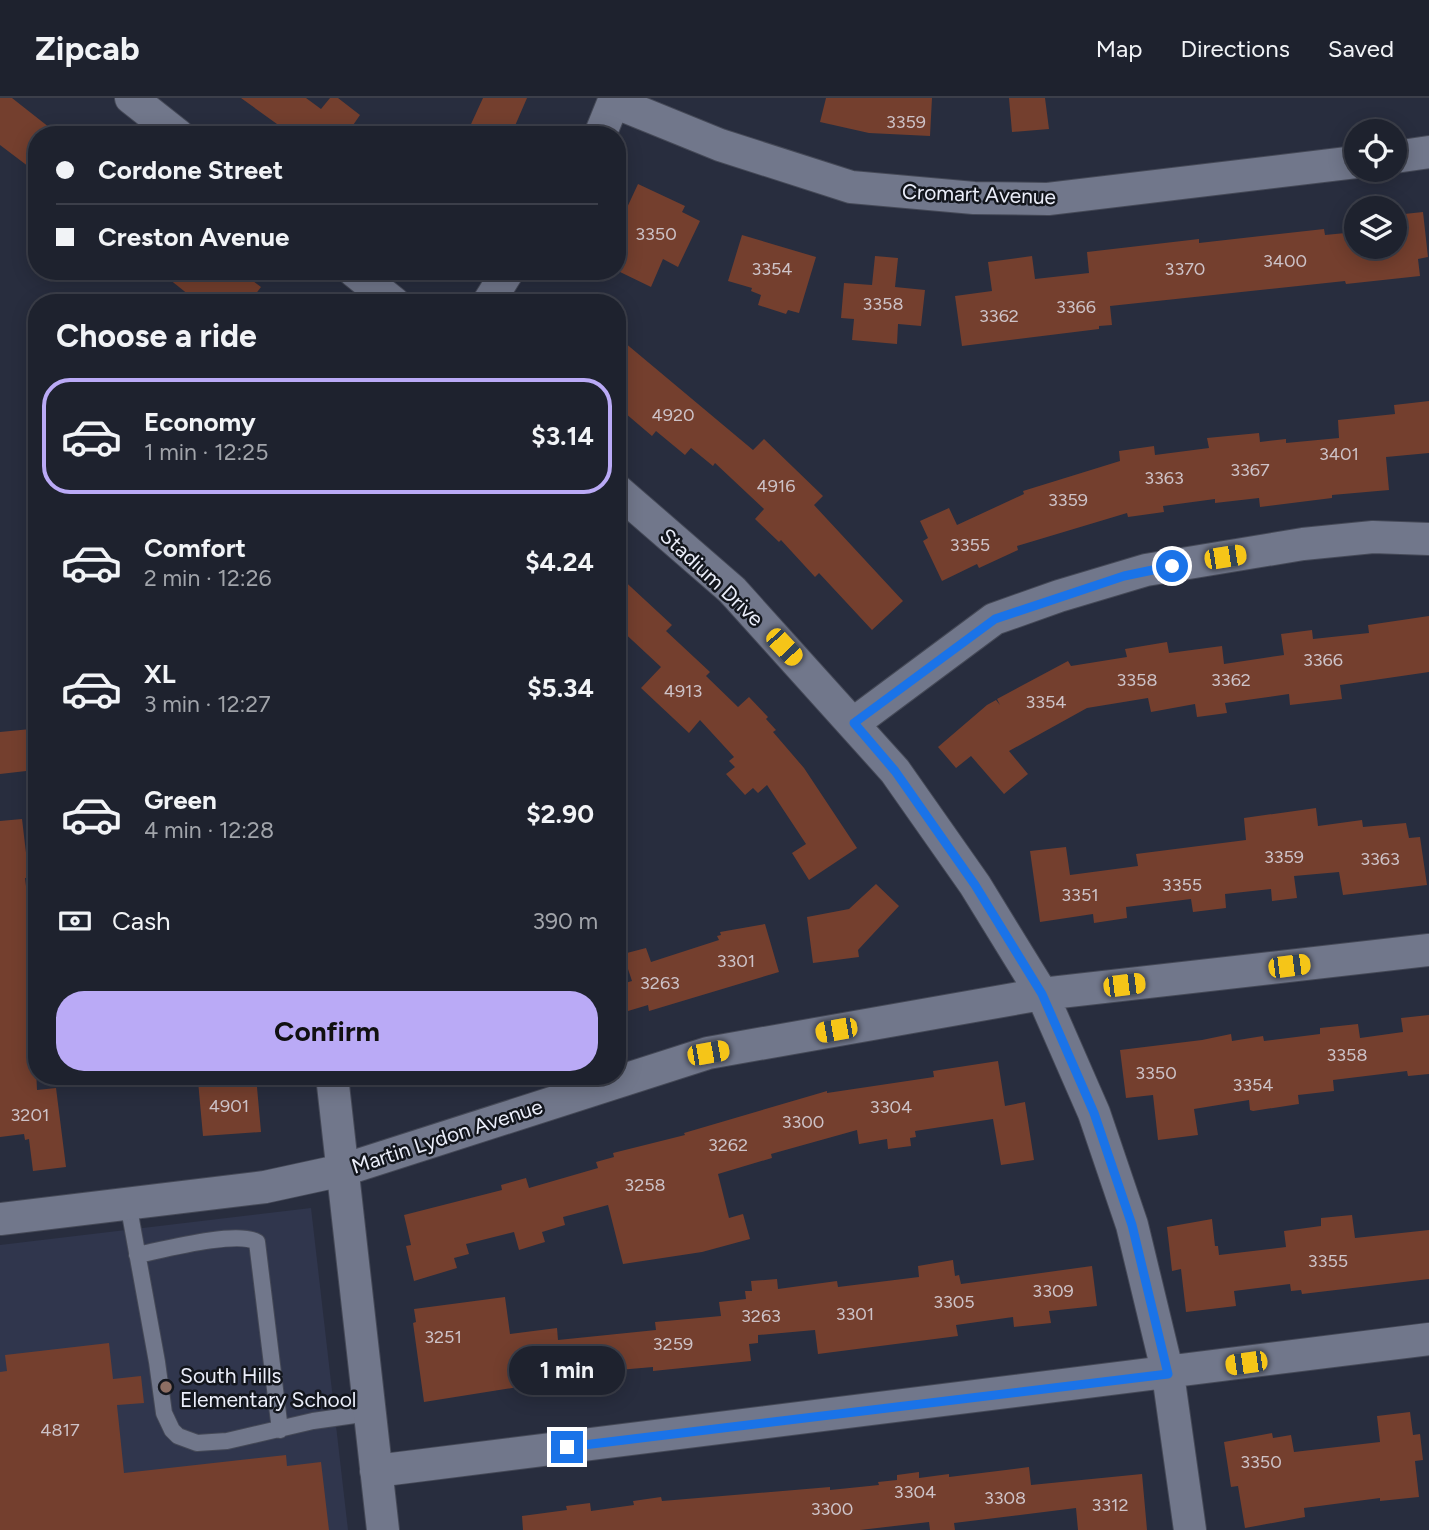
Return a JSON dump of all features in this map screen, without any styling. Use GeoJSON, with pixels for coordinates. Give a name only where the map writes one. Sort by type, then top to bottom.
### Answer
{"type":"FeatureCollection","features":[{"type":"Feature","properties":{"kind":"street"},"geometry":{"type":"LineString","coordinates":[[131,98],[167,126]]}},
{"type":"Feature","properties":{"kind":"street"},"geometry":{"type":"LineString","coordinates":[[604,126],[614,100]]}},
{"type":"Feature","properties":{"kind":"street","name":"Cromart Avenue"},"geometry":{"type":"LineString","coordinates":[[614,100],[720,145],[851,187],[974,198],[1048,200],[1344,163]]}},
{"type":"Feature","properties":{"kind":"street"},"geometry":{"type":"LineString","coordinates":[[1407,155],[1429,152]]}},
{"type":"Feature","properties":{"kind":"street"},"geometry":{"type":"LineString","coordinates":[[365,280],[383,294]]}},
{"type":"Feature","properties":{"kind":"street","name":"Stadium Drive"},"geometry":{"type":"LineString","coordinates":[[626,498],[732,590],[895,771],[967,874],[1042,994],[1094,1113],[1132,1225],[1168,1374],[1189,1530]]}},
{"type":"Feature","properties":{"kind":"street"},"geometry":{"type":"LineString","coordinates":[[854,723],[995,619],[1059,596],[1146,570],[1303,544],[1373,537],[1429,539]]}},
{"type":"Feature","properties":{"kind":"street","name":"Martin Lydon Avenue"},"geometry":{"type":"LineString","coordinates":[[626,1079],[708,1053],[1042,994],[1429,950]]}},
{"type":"Feature","properties":{"kind":"street"},"geometry":{"type":"LineString","coordinates":[[333,1085],[383,1530]]}},
{"type":"Feature","properties":{"kind":"street","name":"Martin Lydon Avenue"},"geometry":{"type":"LineString","coordinates":[[0,1219],[265,1187],[343,1170],[608,1085]]}},
{"type":"Feature","properties":{"kind":"street"},"geometry":{"type":"LineString","coordinates":[[376,1471],[1168,1374],[1429,1339]]}},
{"type":"Feature","properties":{"kind":"lane"},"geometry":{"type":"LineString","coordinates":[[128,1203],[164,1413],[178,1436],[197,1443],[227,1441],[313,1421],[369,1413]]}},
{"type":"Feature","properties":{"kind":"lane"},"geometry":{"type":"LineString","coordinates":[[136,1255],[225,1238],[250,1238],[257,1242],[280,1430]]}},
{"type":"Feature","properties":{"kind":"shaded area","name":"South Hills Elementary School"},"geometry":{"type":"Polygon","coordinates":[[[311,1208],[348,1530],[0,1530],[0,1245],[311,1208]]]}},
{"type":"Feature","properties":{"kind":"building"},"geometry":{"type":"Polygon","coordinates":[[[0,98],[12,98],[48,126],[28,126],[28,166],[0,145],[0,98]]]}},
{"type":"Feature","properties":{"kind":"building"},"geometry":{"type":"Polygon","coordinates":[[[241,98],[306,98],[321,109],[330,98],[338,98],[360,115],[352,126],[276,126],[277,124],[241,98]]]}},
{"type":"Feature","properties":{"kind":"building"},"geometry":{"type":"Polygon","coordinates":[[[483,98],[527,98],[515,126],[470,126],[483,98]]]}},
{"type":"Feature","properties":{"kind":"building"},"geometry":{"type":"Polygon","coordinates":[[[826,98],[932,98],[930,136],[869,133],[820,122],[826,98]]]}},
{"type":"Feature","properties":{"kind":"building"},"geometry":{"type":"Polygon","coordinates":[[[1009,98],[1045,98],[1049,129],[1012,132],[1009,98]]]}},
{"type":"Feature","properties":{"kind":"building"},"geometry":{"type":"Polygon","coordinates":[[[638,184],[685,206],[682,212],[700,221],[678,267],[663,259],[651,287],[626,275],[626,210],[638,184]]]}},
{"type":"Feature","properties":{"kind":"building"},"geometry":{"type":"Polygon","coordinates":[[[1423,212],[1428,257],[1418,259],[1420,276],[1346,284],[1345,281],[1110,306],[1112,325],[1099,326],[1099,329],[962,346],[955,296],[992,291],[988,262],[1032,256],[1035,279],[1089,273],[1087,252],[1199,239],[1199,243],[1324,229],[1325,235],[1344,233],[1344,259],[1407,259],[1407,214],[1423,212]]]}},
{"type":"Feature","properties":{"kind":"building"},"geometry":{"type":"Polygon","coordinates":[[[742,235],[816,257],[799,313],[788,310],[786,314],[758,305],[761,295],[751,291],[752,288],[728,281],[742,235]]]}},
{"type":"Feature","properties":{"kind":"building"},"geometry":{"type":"Polygon","coordinates":[[[875,256],[898,258],[895,287],[925,290],[921,326],[898,324],[897,344],[852,340],[854,319],[841,318],[844,283],[872,285],[875,256]]]}},
{"type":"Feature","properties":{"kind":"building"},"geometry":{"type":"Polygon","coordinates":[[[170,280],[252,280],[261,287],[256,294],[188,294],[170,280]]]}},
{"type":"Feature","properties":{"kind":"building"},"geometry":{"type":"Polygon","coordinates":[[[626,344],[753,450],[764,439],[823,496],[814,505],[903,601],[872,630],[819,573],[815,577],[781,540],[779,542],[755,519],[764,509],[715,463],[713,466],[691,448],[685,455],[656,431],[652,436],[626,414],[626,344]]]}},
{"type":"Feature","properties":{"kind":"building"},"geometry":{"type":"Polygon","coordinates":[[[1429,401],[1429,453],[1386,457],[1389,490],[1332,495],[1332,498],[1260,507],[1259,498],[1215,503],[1215,499],[1163,506],[1164,512],[1128,517],[1127,513],[1017,546],[1018,550],[979,568],[977,564],[942,581],[923,541],[928,538],[920,521],[949,508],[957,525],[1024,494],[1023,491],[1120,461],[1119,451],[1154,446],[1155,455],[1209,448],[1207,438],[1259,433],[1260,442],[1286,439],[1286,443],[1339,438],[1338,420],[1395,414],[1394,405],[1429,401]]]}},
{"type":"Feature","properties":{"kind":"building"},"geometry":{"type":"Polygon","coordinates":[[[626,582],[672,625],[666,631],[710,672],[706,676],[738,707],[749,697],[768,717],[766,719],[776,730],[773,732],[804,768],[857,848],[809,880],[792,853],[806,844],[767,785],[758,793],[753,788],[745,795],[726,774],[735,767],[729,761],[734,757],[700,720],[689,733],[641,688],[661,667],[626,634],[626,582]]]}},
{"type":"Feature","properties":{"kind":"building"},"geometry":{"type":"Polygon","coordinates":[[[1429,616],[1429,672],[1340,685],[1342,699],[1290,705],[1289,694],[1225,703],[1227,713],[1197,717],[1195,704],[1151,712],[1148,698],[1087,708],[1009,751],[1028,774],[1004,794],[971,756],[956,768],[938,747],[987,705],[996,700],[1000,705],[997,699],[1068,661],[1071,666],[1127,657],[1125,649],[1167,642],[1169,653],[1222,646],[1224,664],[1284,655],[1281,634],[1312,630],[1313,639],[1369,633],[1368,625],[1429,616]]]}},
{"type":"Feature","properties":{"kind":"building"},"geometry":{"type":"Polygon","coordinates":[[[28,729],[28,771],[0,774],[0,732],[28,729]]]}},
{"type":"Feature","properties":{"kind":"building"},"geometry":{"type":"Polygon","coordinates":[[[1316,808],[1318,826],[1362,820],[1363,827],[1406,823],[1409,838],[1420,837],[1427,885],[1343,895],[1339,872],[1294,876],[1297,898],[1272,901],[1271,889],[1225,894],[1226,908],[1193,912],[1191,899],[1126,907],[1127,918],[1094,923],[1093,914],[1040,922],[1030,851],[1066,847],[1070,875],[1138,866],[1136,854],[1246,840],[1244,818],[1316,808]]]}},
{"type":"Feature","properties":{"kind":"building"},"geometry":{"type":"Polygon","coordinates":[[[22,819],[28,870],[28,878],[25,878],[28,903],[28,1085],[37,1085],[37,1090],[56,1088],[66,1167],[33,1171],[29,1139],[25,1140],[24,1134],[0,1137],[0,821],[22,819]]]}},
{"type":"Feature","properties":{"kind":"building"},"geometry":{"type":"Polygon","coordinates":[[[876,884],[899,906],[858,950],[859,957],[813,963],[807,917],[849,909],[876,884]]]}},
{"type":"Feature","properties":{"kind":"building"},"geometry":{"type":"Polygon","coordinates":[[[765,924],[779,972],[649,1011],[648,1005],[626,1012],[626,983],[632,981],[626,953],[646,948],[651,962],[719,940],[717,936],[721,935],[720,932],[765,924]]]}},
{"type":"Feature","properties":{"kind":"building"},"geometry":{"type":"Polygon","coordinates":[[[1429,1015],[1429,1074],[1408,1076],[1407,1071],[1333,1080],[1334,1091],[1298,1095],[1299,1104],[1253,1111],[1250,1110],[1249,1100],[1194,1109],[1198,1135],[1158,1140],[1153,1095],[1126,1098],[1120,1050],[1231,1034],[1232,1041],[1263,1036],[1264,1041],[1320,1034],[1320,1028],[1358,1024],[1360,1038],[1403,1032],[1401,1018],[1429,1015]]]}},
{"type":"Feature","properties":{"kind":"building"},"geometry":{"type":"Polygon","coordinates":[[[998,1061],[1005,1106],[1025,1102],[1034,1160],[1001,1165],[993,1119],[915,1131],[916,1137],[910,1138],[911,1146],[888,1149],[887,1139],[859,1144],[857,1130],[771,1154],[772,1158],[718,1174],[729,1218],[743,1214],[750,1239],[702,1252],[623,1264],[608,1205],[563,1217],[565,1225],[542,1232],[545,1242],[519,1250],[514,1232],[466,1244],[469,1254],[454,1258],[457,1268],[414,1281],[406,1246],[411,1245],[404,1215],[502,1190],[501,1185],[526,1178],[529,1188],[598,1168],[596,1162],[614,1157],[613,1153],[685,1135],[684,1133],[827,1091],[934,1077],[933,1071],[998,1061]]]}},
{"type":"Feature","properties":{"kind":"building"},"geometry":{"type":"Polygon","coordinates":[[[198,1085],[257,1085],[261,1132],[203,1136],[198,1085]]]}},
{"type":"Feature","properties":{"kind":"building"},"geometry":{"type":"Polygon","coordinates":[[[1352,1215],[1355,1238],[1429,1230],[1429,1279],[1302,1294],[1301,1290],[1291,1291],[1290,1284],[1234,1291],[1236,1306],[1186,1312],[1181,1269],[1172,1271],[1167,1227],[1212,1219],[1215,1246],[1218,1246],[1219,1255],[1286,1247],[1284,1231],[1321,1226],[1321,1218],[1352,1215]]]}},
{"type":"Feature","properties":{"kind":"building"},"geometry":{"type":"Polygon","coordinates":[[[953,1260],[955,1276],[959,1275],[961,1284],[1092,1266],[1097,1306],[1049,1311],[1051,1323],[1014,1327],[1013,1317],[956,1325],[958,1336],[818,1354],[815,1330],[758,1335],[758,1343],[749,1344],[751,1361],[653,1371],[653,1367],[607,1371],[607,1374],[565,1379],[565,1382],[424,1402],[413,1323],[416,1322],[414,1309],[505,1297],[510,1334],[557,1328],[558,1340],[656,1330],[655,1322],[721,1316],[719,1302],[746,1299],[745,1291],[752,1291],[751,1281],[777,1279],[778,1289],[837,1281],[838,1287],[919,1277],[918,1266],[953,1260]]]}},
{"type":"Feature","properties":{"kind":"building"},"geometry":{"type":"Polygon","coordinates":[[[109,1343],[113,1379],[141,1376],[144,1403],[117,1405],[124,1473],[286,1455],[287,1466],[321,1462],[329,1530],[0,1530],[0,1372],[7,1371],[5,1355],[109,1343]]]}},
{"type":"Feature","properties":{"kind":"building"},"geometry":{"type":"Polygon","coordinates":[[[1410,1412],[1413,1435],[1420,1434],[1423,1460],[1415,1461],[1419,1497],[1380,1501],[1380,1498],[1304,1508],[1305,1517],[1245,1528],[1238,1486],[1231,1487],[1224,1442],[1272,1433],[1273,1438],[1291,1435],[1294,1452],[1380,1442],[1377,1416],[1410,1412]]]}},
{"type":"Feature","properties":{"kind":"building"},"geometry":{"type":"Polygon","coordinates":[[[1029,1467],[1031,1485],[1142,1474],[1147,1530],[1078,1530],[1076,1508],[954,1523],[955,1530],[930,1530],[929,1522],[860,1530],[523,1530],[522,1516],[567,1510],[566,1506],[590,1503],[591,1511],[634,1505],[633,1501],[661,1497],[662,1501],[830,1487],[830,1490],[879,1485],[878,1482],[897,1480],[897,1475],[919,1472],[919,1478],[949,1474],[949,1477],[1029,1467]]]}},
{"type":"Feature","properties":{"kind":"place","name":"South Hills Elementary School"},"geometry":{"type":"Point","coordinates":[166,1387]}},
{"type":"Feature","properties":{"kind":"route"},"geometry":{"type":"LineString","coordinates":[[567,1447],[1168,1374],[1132,1225],[1094,1113],[1042,994],[975,885],[895,771],[854,723],[995,619],[1124,576],[1172,566]]}}]}
